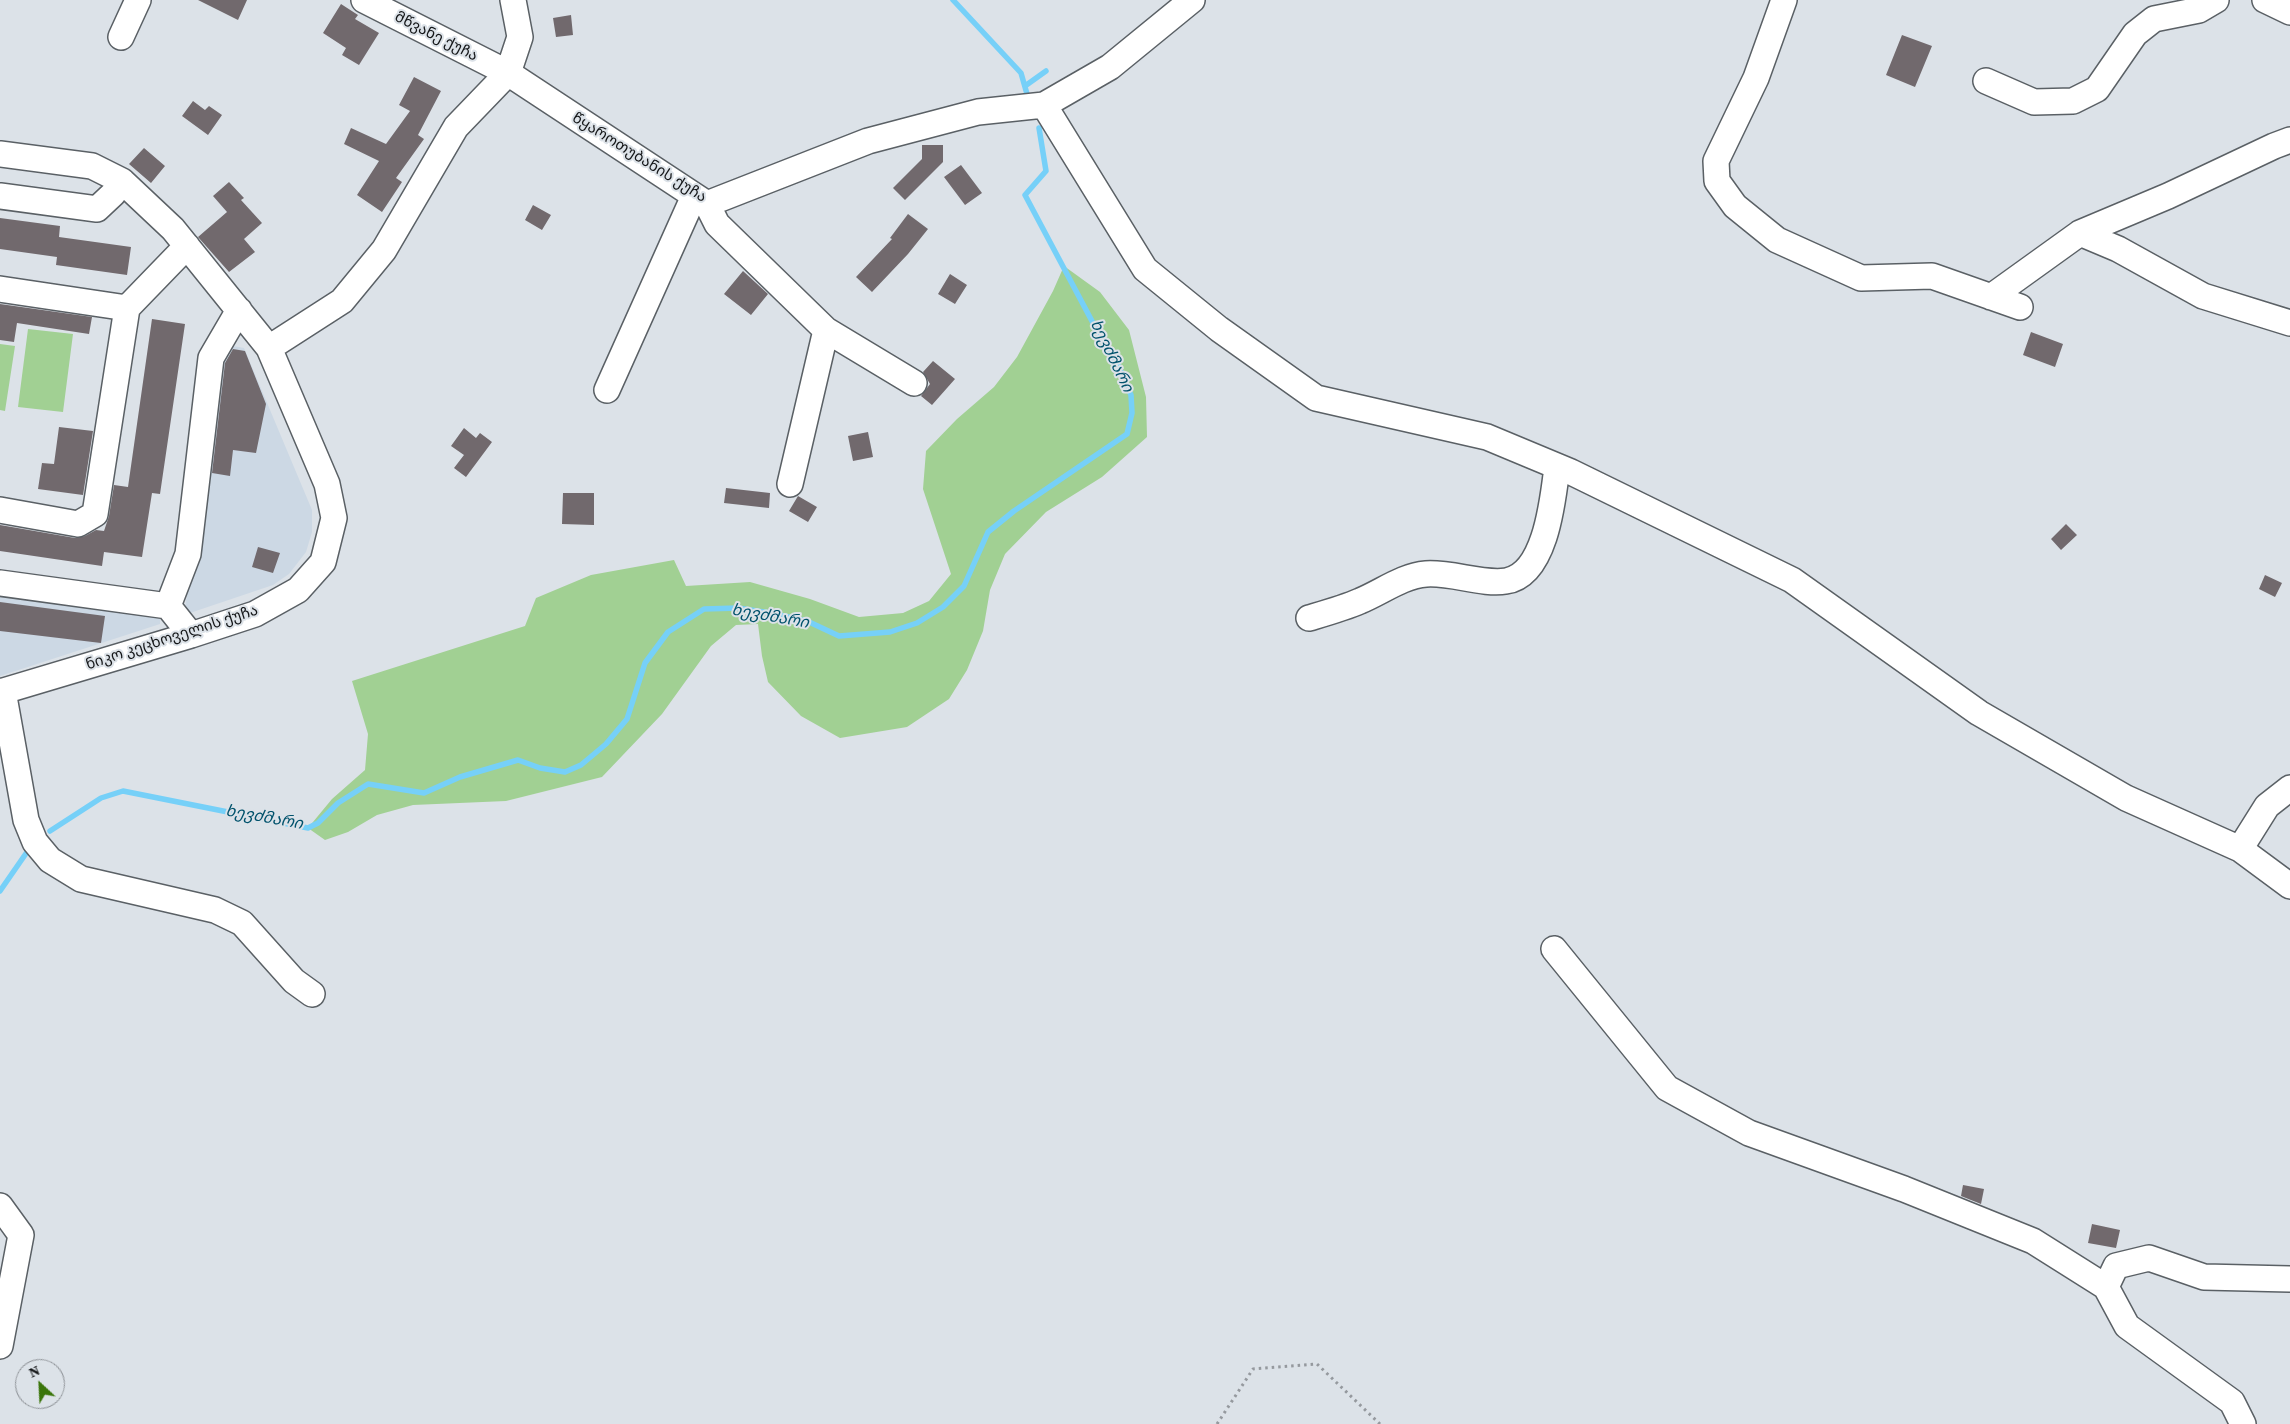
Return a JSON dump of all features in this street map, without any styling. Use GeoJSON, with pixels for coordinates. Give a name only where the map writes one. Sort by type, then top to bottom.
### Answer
{"type":"FeatureCollection","features":[{"type":"Feature","properties":{"kind":"street"},"geometry":{"type":"LineString","coordinates":[[121,37],[138,0]]}},
{"type":"Feature","properties":{"kind":"street","name":"მწვანე ქუჩა"},"geometry":{"type":"LineString","coordinates":[[364,0],[508,73]]}},
{"type":"Feature","properties":{"kind":"street"},"geometry":{"type":"LineString","coordinates":[[269,348],[342,301],[384,250],[456,127],[508,73],[520,37],[513,0]]}},
{"type":"Feature","properties":{"kind":"street","name":"წყაროთუბანის ქუჩა"},"geometry":{"type":"LineString","coordinates":[[508,73],[701,200],[868,140],[978,112],[1044,105],[1110,67],[1192,0]]}},
{"type":"Feature","properties":{"kind":"street"},"geometry":{"type":"LineString","coordinates":[[1784,0],[1756,78],[1716,161],[1717,181],[1735,206],[1777,240],[1861,278],[1932,276],[2020,307]]}},
{"type":"Feature","properties":{"kind":"street"},"geometry":{"type":"LineString","coordinates":[[1986,81],[2034,102],[2073,101],[2097,88],[2135,34],[2154,19],[2199,10],[2216,0]]}},
{"type":"Feature","properties":{"kind":"street"},"geometry":{"type":"LineString","coordinates":[[2265,0],[2290,12]]}},
{"type":"Feature","properties":{"kind":"street"},"geometry":{"type":"LineString","coordinates":[[1044,105],[1145,269],[1219,329],[1316,398],[1487,437],[1557,467],[1792,580],[1979,713],[2126,798],[2240,848],[2290,886]]}},
{"type":"Feature","properties":{"kind":"street"},"geometry":{"type":"LineString","coordinates":[[1991,297],[2080,233],[2168,196],[2290,140]]}},
{"type":"Feature","properties":{"kind":"street","name":"ნიკო კეცხოველის ქუჩა"},"geometry":{"type":"LineString","coordinates":[[0,154],[92,166],[122,181],[173,229],[269,348],[327,484],[334,518],[323,562],[298,590],[255,614],[191,636],[2,692]]}},
{"type":"Feature","properties":{"kind":"street"},"geometry":{"type":"LineString","coordinates":[[0,196],[97,209],[113,194],[122,181]]}},
{"type":"Feature","properties":{"kind":"street"},"geometry":{"type":"LineString","coordinates":[[607,390],[701,200],[717,224],[826,330],[914,383]]}},
{"type":"Feature","properties":{"kind":"street"},"geometry":{"type":"LineString","coordinates":[[2080,233],[2118,249],[2203,296],[2290,323]]}},
{"type":"Feature","properties":{"kind":"street"},"geometry":{"type":"LineString","coordinates":[[0,510],[78,524],[95,514],[127,308],[187,246]]}},
{"type":"Feature","properties":{"kind":"street"},"geometry":{"type":"LineString","coordinates":[[0,289],[127,308]]}},
{"type":"Feature","properties":{"kind":"street"},"geometry":{"type":"LineString","coordinates":[[168,606],[188,554],[211,358],[239,310]]}},
{"type":"Feature","properties":{"kind":"street"},"geometry":{"type":"LineString","coordinates":[[790,484],[826,330]]}},
{"type":"Feature","properties":{"kind":"street"},"geometry":{"type":"LineString","coordinates":[[1310,618],[1359,602],[1405,578],[1426,574],[1506,581],[1524,573],[1539,551],[1551,516],[1557,467]]}},
{"type":"Feature","properties":{"kind":"street"},"geometry":{"type":"LineString","coordinates":[[0,583],[168,606],[191,636]]}},
{"type":"Feature","properties":{"kind":"street"},"geometry":{"type":"LineString","coordinates":[[2,692],[26,820],[35,842],[50,860],[81,879],[215,910],[242,923],[294,981],[312,994]]}},
{"type":"Feature","properties":{"kind":"street"},"geometry":{"type":"LineString","coordinates":[[2240,848],[2267,806],[2290,788]]}},
{"type":"Feature","properties":{"kind":"street"},"geometry":{"type":"LineString","coordinates":[[1554,949],[1668,1088],[1749,1133],[1904,1189],[2033,1241],[2106,1287],[2127,1326],[2232,1402],[2242,1424]]}},
{"type":"Feature","properties":{"kind":"street"},"geometry":{"type":"LineString","coordinates":[[0,1206],[21,1235],[0,1346]]}},
{"type":"Feature","properties":{"kind":"street"},"geometry":{"type":"LineString","coordinates":[[2106,1287],[2116,1266],[2149,1258],[2204,1277],[2290,1279]]}},
{"type":"Feature","properties":{"kind":"path"},"geometry":{"type":"LineString","coordinates":[[1217,1424],[1253,1369],[1317,1364],[1380,1424]]}},
{"type":"Feature","properties":{"kind":"shaded area"},"geometry":{"type":"Polygon","coordinates":[[[223,344],[244,348],[312,510],[312,532],[306,552],[289,574],[273,585],[184,615],[223,344]]]}},
{"type":"Feature","properties":{"kind":"shaded area"},"geometry":{"type":"Polygon","coordinates":[[[0,596],[160,615],[160,624],[0,676],[0,596]]]}},
{"type":"Feature","properties":{"kind":"green space"},"geometry":{"type":"Polygon","coordinates":[[[1064,266],[1100,292],[1129,330],[1146,397],[1147,437],[1102,477],[1046,512],[1005,554],[990,590],[983,631],[967,670],[949,699],[907,727],[840,738],[801,716],[768,682],[758,624],[736,625],[711,646],[662,714],[602,777],[506,801],[413,805],[377,815],[348,832],[325,840],[308,828],[332,799],[365,770],[368,734],[352,681],[525,626],[536,598],[591,575],[674,560],[686,586],[750,582],[810,599],[859,617],[903,613],[929,601],[951,574],[923,489],[926,451],[957,419],[994,387],[1017,357],[1053,291],[1064,266]]]}},
{"type":"Feature","properties":{"kind":"green space"},"geometry":{"type":"Polygon","coordinates":[[[28,329],[73,334],[63,412],[18,407],[28,329]]]}},
{"type":"Feature","properties":{"kind":"green space"},"geometry":{"type":"Polygon","coordinates":[[[0,344],[15,346],[5,411],[0,410],[0,344]]]}},
{"type":"Feature","properties":{"kind":"building"},"geometry":{"type":"Polygon","coordinates":[[[198,0],[247,0],[238,20],[198,0]]]}},
{"type":"Feature","properties":{"kind":"building"},"geometry":{"type":"Polygon","coordinates":[[[341,4],[358,15],[355,19],[379,33],[359,65],[342,55],[346,48],[323,33],[341,4]]]}},
{"type":"Feature","properties":{"kind":"building"},"geometry":{"type":"Polygon","coordinates":[[[571,15],[573,35],[556,37],[553,18],[571,15]]]}},
{"type":"Feature","properties":{"kind":"building"},"geometry":{"type":"Polygon","coordinates":[[[1902,35],[1932,46],[1915,87],[1886,75],[1902,35]]]}},
{"type":"Feature","properties":{"kind":"building"},"geometry":{"type":"Polygon","coordinates":[[[414,77],[441,91],[418,135],[424,139],[396,178],[402,182],[382,212],[357,195],[379,161],[344,144],[351,128],[386,144],[410,111],[399,105],[414,77]]]}},
{"type":"Feature","properties":{"kind":"building"},"geometry":{"type":"Polygon","coordinates":[[[193,101],[205,110],[209,106],[222,115],[208,135],[182,116],[193,101]]]}},
{"type":"Feature","properties":{"kind":"building"},"geometry":{"type":"Polygon","coordinates":[[[922,145],[943,145],[943,162],[905,200],[893,188],[922,159],[922,145]]]}},
{"type":"Feature","properties":{"kind":"building"},"geometry":{"type":"Polygon","coordinates":[[[144,148],[165,166],[151,183],[129,164],[144,148]]]}},
{"type":"Feature","properties":{"kind":"building"},"geometry":{"type":"Polygon","coordinates":[[[961,165],[982,193],[965,205],[944,177],[961,165]]]}},
{"type":"Feature","properties":{"kind":"building"},"geometry":{"type":"Polygon","coordinates":[[[229,182],[244,198],[241,200],[262,223],[244,239],[255,252],[229,272],[198,237],[227,212],[213,196],[229,182]]]}},
{"type":"Feature","properties":{"kind":"building"},"geometry":{"type":"Polygon","coordinates":[[[533,205],[551,215],[542,230],[525,220],[533,205]]]}},
{"type":"Feature","properties":{"kind":"building"},"geometry":{"type":"Polygon","coordinates":[[[908,214],[928,229],[908,254],[872,292],[856,277],[892,239],[890,238],[908,214]]]}},
{"type":"Feature","properties":{"kind":"building"},"geometry":{"type":"Polygon","coordinates":[[[0,218],[60,226],[59,237],[131,247],[127,275],[56,265],[57,257],[0,249],[0,218]]]}},
{"type":"Feature","properties":{"kind":"building"},"geometry":{"type":"Polygon","coordinates":[[[743,271],[768,294],[751,315],[724,294],[743,271]]]}},
{"type":"Feature","properties":{"kind":"building"},"geometry":{"type":"Polygon","coordinates":[[[950,274],[967,285],[955,304],[938,294],[950,274]]]}},
{"type":"Feature","properties":{"kind":"building"},"geometry":{"type":"Polygon","coordinates":[[[0,304],[92,317],[89,334],[17,323],[14,342],[0,340],[0,304]]]}},
{"type":"Feature","properties":{"kind":"building"},"geometry":{"type":"Polygon","coordinates":[[[152,319],[185,324],[160,494],[152,493],[142,557],[104,552],[102,566],[0,551],[0,525],[75,538],[85,536],[96,530],[104,531],[109,516],[114,485],[128,487],[152,319]]]}},
{"type":"Feature","properties":{"kind":"building"},"geometry":{"type":"Polygon","coordinates":[[[2031,332],[2063,344],[2055,367],[2023,355],[2031,332]]]}},
{"type":"Feature","properties":{"kind":"building"},"geometry":{"type":"Polygon","coordinates":[[[233,349],[245,351],[266,404],[256,453],[233,450],[230,476],[212,473],[225,363],[233,349]]]}},
{"type":"Feature","properties":{"kind":"building"},"geometry":{"type":"Polygon","coordinates":[[[933,361],[955,379],[932,405],[921,396],[930,384],[923,372],[933,361]]]}},
{"type":"Feature","properties":{"kind":"building"},"geometry":{"type":"Polygon","coordinates":[[[59,427],[93,431],[83,495],[38,489],[42,463],[54,464],[59,427]]]}},
{"type":"Feature","properties":{"kind":"building"},"geometry":{"type":"Polygon","coordinates":[[[464,428],[476,438],[480,433],[492,442],[466,477],[454,468],[464,455],[451,446],[464,428]]]}},
{"type":"Feature","properties":{"kind":"building"},"geometry":{"type":"Polygon","coordinates":[[[868,432],[873,457],[853,461],[848,436],[868,432]]]}},
{"type":"Feature","properties":{"kind":"building"},"geometry":{"type":"Polygon","coordinates":[[[726,488],[770,493],[769,508],[724,503],[726,488]]]}},
{"type":"Feature","properties":{"kind":"building"},"geometry":{"type":"Polygon","coordinates":[[[563,493],[594,493],[594,525],[562,524],[563,493]]]}},
{"type":"Feature","properties":{"kind":"building"},"geometry":{"type":"Polygon","coordinates":[[[798,496],[817,507],[808,522],[789,511],[798,496]]]}},
{"type":"Feature","properties":{"kind":"building"},"geometry":{"type":"Polygon","coordinates":[[[2066,524],[2077,535],[2061,550],[2051,539],[2066,524]]]}},
{"type":"Feature","properties":{"kind":"building"},"geometry":{"type":"Polygon","coordinates":[[[258,547],[280,553],[273,573],[252,567],[258,547]]]}},
{"type":"Feature","properties":{"kind":"building"},"geometry":{"type":"Polygon","coordinates":[[[2265,575],[2282,583],[2275,597],[2259,589],[2265,575]]]}},
{"type":"Feature","properties":{"kind":"building"},"geometry":{"type":"Polygon","coordinates":[[[0,602],[105,616],[101,643],[0,631],[0,602]]]}},
{"type":"Feature","properties":{"kind":"building"},"geometry":{"type":"Polygon","coordinates":[[[1963,1185],[1984,1189],[1981,1204],[1961,1196],[1963,1185]]]}},
{"type":"Feature","properties":{"kind":"building"},"geometry":{"type":"Polygon","coordinates":[[[2092,1224],[2120,1230],[2116,1248],[2088,1243],[2092,1224]]]}},
{"type":"Feature","properties":{"kind":"waterway","name":"ხევძმარი"},"geometry":{"type":"LineString","coordinates":[[953,0],[1021,73],[1027,94]]}},
{"type":"Feature","properties":{"kind":"waterway"},"geometry":{"type":"LineString","coordinates":[[1025,86],[1046,71]]}},
{"type":"Feature","properties":{"kind":"waterway","name":"ხევძმარი"},"geometry":{"type":"LineString","coordinates":[[50,831],[101,798],[123,791],[308,828],[318,823],[338,803],[368,784],[424,793],[460,777],[518,760],[540,768],[565,772],[581,765],[606,744],[627,719],[645,663],[668,632],[704,609],[738,608],[770,613],[807,621],[839,636],[890,632],[917,623],[943,607],[964,586],[988,532],[1014,511],[1127,434],[1132,413],[1131,395],[1119,367],[1093,323],[1025,195],[1046,171],[1039,128]]}},
{"type":"Feature","properties":{"kind":"waterway","name":"ხევძმარი"},"geometry":{"type":"LineString","coordinates":[[0,891],[27,852]]}}]}
